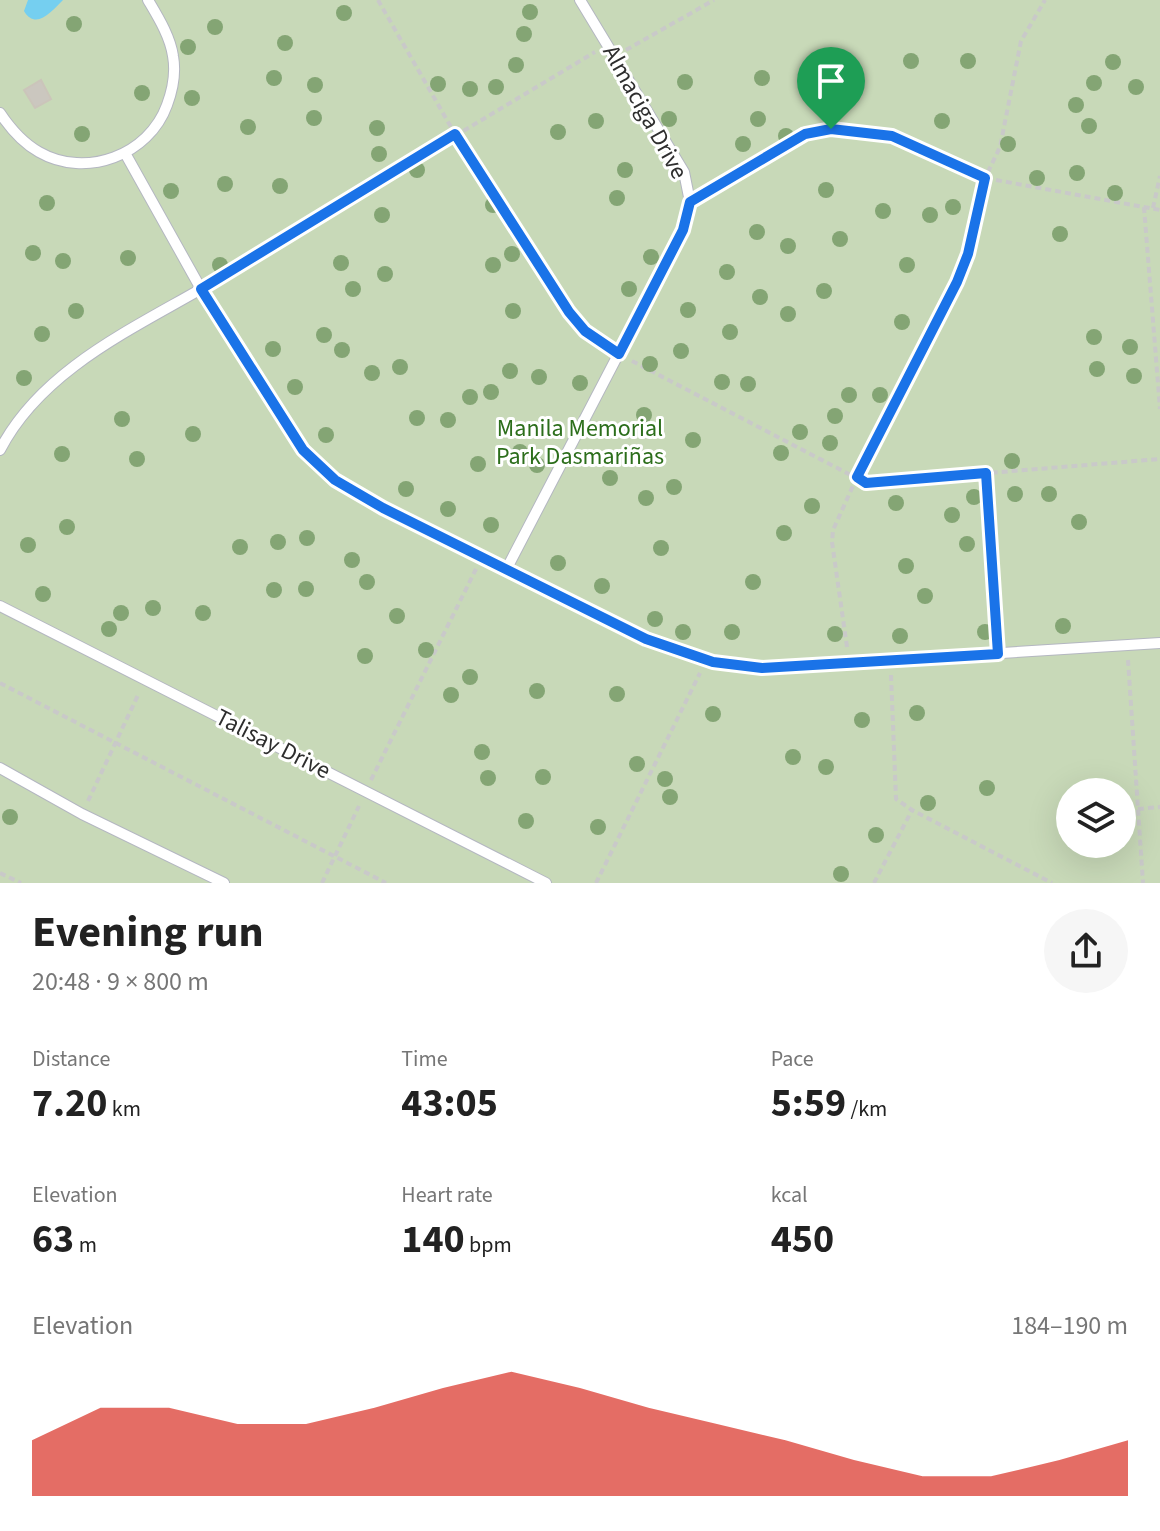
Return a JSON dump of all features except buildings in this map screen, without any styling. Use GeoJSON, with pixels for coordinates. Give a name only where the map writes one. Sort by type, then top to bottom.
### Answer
{"type":"FeatureCollection","features":[{"type":"Feature","properties":{"kind":"lane"},"geometry":{"type":"LineString","coordinates":[[0,113],[25,143],[60,160],[92,163],[125,153],[142,141],[162,118],[173,87],[174,57],[169,38],[148,0]]}},
{"type":"Feature","properties":{"kind":"lane","name":"Almaciga Drive"},"geometry":{"type":"LineString","coordinates":[[506,570],[683,230],[690,202],[684,172],[580,0]]}},
{"type":"Feature","properties":{"kind":"lane"},"geometry":{"type":"LineString","coordinates":[[125,153],[201,289],[303,450],[335,480],[383,508],[646,639],[706,660],[762,668],[1160,643]]}},
{"type":"Feature","properties":{"kind":"lane"},"geometry":{"type":"LineString","coordinates":[[0,450],[12,426],[52,383],[102,346],[201,289]]}},
{"type":"Feature","properties":{"kind":"lane","name":"Talisay Drive"},"geometry":{"type":"LineString","coordinates":[[0,606],[546,883]]}},
{"type":"Feature","properties":{"kind":"lane"},"geometry":{"type":"LineString","coordinates":[[0,768],[82,814],[224,883]]}},
{"type":"Feature","properties":{"kind":"path"},"geometry":{"type":"LineString","coordinates":[[378,0],[455,134],[569,312],[585,331],[619,354],[866,483],[1160,459]]}},
{"type":"Feature","properties":{"kind":"path"},"geometry":{"type":"LineString","coordinates":[[615,57],[714,0]]}},
{"type":"Feature","properties":{"kind":"path"},"geometry":{"type":"LineString","coordinates":[[849,663],[832,542],[838,516],[957,282],[971,244],[985,178],[1000,147],[1021,41],[1045,0]]}},
{"type":"Feature","properties":{"kind":"path"},"geometry":{"type":"LineString","coordinates":[[201,289],[607,45]]}},
{"type":"Feature","properties":{"kind":"path"},"geometry":{"type":"LineString","coordinates":[[690,202],[805,134],[818,130],[892,136],[985,178],[1160,210]]}},
{"type":"Feature","properties":{"kind":"path"},"geometry":{"type":"LineString","coordinates":[[1153,208],[1160,176]]}},
{"type":"Feature","properties":{"kind":"path"},"geometry":{"type":"LineString","coordinates":[[1144,207],[1160,409]]}},
{"type":"Feature","properties":{"kind":"path"},"geometry":{"type":"LineString","coordinates":[[986,473],[998,654]]}},
{"type":"Feature","properties":{"kind":"path"},"geometry":{"type":"LineString","coordinates":[[322,883],[482,557]]}},
{"type":"Feature","properties":{"kind":"path"},"geometry":{"type":"LineString","coordinates":[[1127,646],[1143,883]]}},
{"type":"Feature","properties":{"kind":"path"},"geometry":{"type":"LineString","coordinates":[[596,883],[706,660]]}},
{"type":"Feature","properties":{"kind":"path"},"geometry":{"type":"LineString","coordinates":[[890,661],[896,799],[1052,883]]}},
{"type":"Feature","properties":{"kind":"path"},"geometry":{"type":"LineString","coordinates":[[82,814],[145,680]]}},
{"type":"Feature","properties":{"kind":"path"},"geometry":{"type":"LineString","coordinates":[[0,683],[386,883]]}},
{"type":"Feature","properties":{"kind":"path"},"geometry":{"type":"LineString","coordinates":[[1138,809],[1160,807]]}},
{"type":"Feature","properties":{"kind":"path"},"geometry":{"type":"LineString","coordinates":[[874,883],[912,810]]}},
{"type":"Feature","properties":{"kind":"path"},"geometry":{"type":"LineString","coordinates":[[0,873],[21,883]]}},
{"type":"Feature","properties":{"kind":"green space","name":"Manila Memorial Park Dasmariñas"},"geometry":{"type":"Polygon","coordinates":[[[0,0],[1160,0],[1160,883],[0,883],[0,0]]]}},
{"type":"Feature","properties":{"kind":"water"},"geometry":{"type":"Polygon","coordinates":[[[28,0],[63,0],[44,17],[34,19],[24,11],[28,0]]]}},
{"type":"Feature","properties":{"kind":"route"},"geometry":{"type":"LineString","coordinates":[[831,129],[892,136],[985,178],[968,254],[957,282],[857,477],[866,483],[986,473],[998,654],[762,668],[713,662],[646,639],[383,508],[335,480],[303,450],[201,289],[455,134],[569,312],[585,331],[619,354],[683,230],[690,202],[805,134],[831,129]]}}]}
